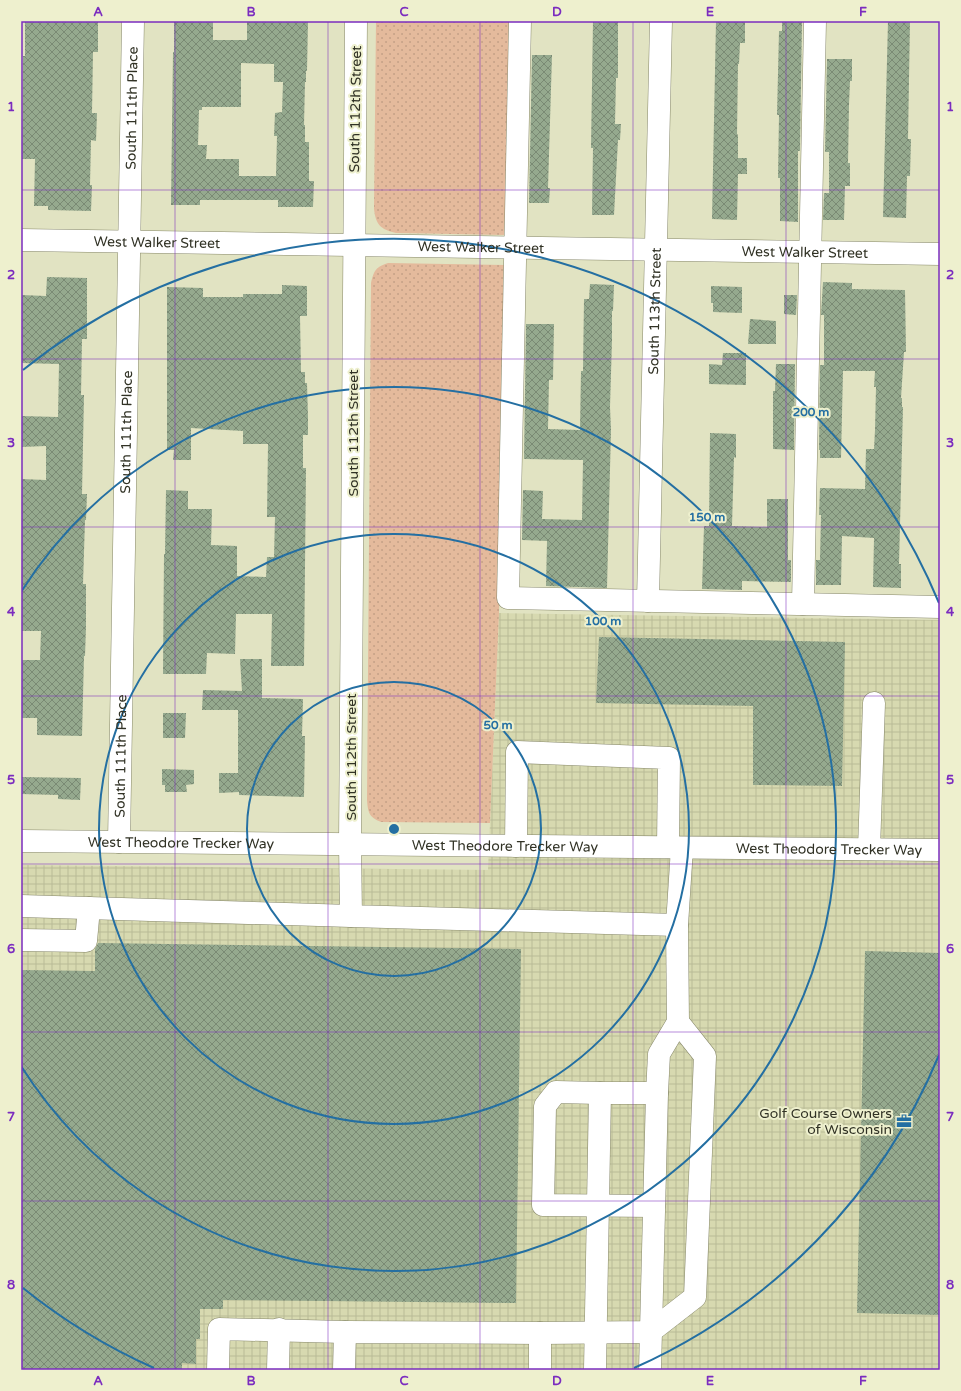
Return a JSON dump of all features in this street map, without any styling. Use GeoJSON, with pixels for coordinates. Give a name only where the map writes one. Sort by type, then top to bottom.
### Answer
{"type":"FeatureCollection","features":[{"type":"Feature","properties":{"kind":"street","name":"South 111th Place"},"geometry":{"type":"LineString","coordinates":[[119,842],[133,21]]}},
{"type":"Feature","properties":{"kind":"street","name":"South 112th Street"},"geometry":{"type":"LineString","coordinates":[[351,916],[350,844],[356,21]]}},
{"type":"Feature","properties":{"kind":"street"},"geometry":{"type":"LineString","coordinates":[[520,21],[508,598],[940,607]]}},
{"type":"Feature","properties":{"kind":"street","name":"South 113th Street"},"geometry":{"type":"LineString","coordinates":[[648,601],[661,21]]}},
{"type":"Feature","properties":{"kind":"street"},"geometry":{"type":"LineString","coordinates":[[803,604],[815,21]]}},
{"type":"Feature","properties":{"kind":"street","name":"West Walker Street"},"geometry":{"type":"LineString","coordinates":[[21,240],[940,254]]}},
{"type":"Feature","properties":{"kind":"street"},"geometry":{"type":"LineString","coordinates":[[869,849],[874,703]]}},
{"type":"Feature","properties":{"kind":"street"},"geometry":{"type":"LineString","coordinates":[[516,846],[517,752],[669,758],[675,848],[678,1022],[659,1054],[650,1370]]}},
{"type":"Feature","properties":{"kind":"street","name":"West Theodore Trecker Way"},"geometry":{"type":"LineString","coordinates":[[21,842],[940,850]]}},
{"type":"Feature","properties":{"kind":"street"},"geometry":{"type":"LineString","coordinates":[[21,906],[677,925]]}},
{"type":"Feature","properties":{"kind":"street"},"geometry":{"type":"LineString","coordinates":[[21,940],[86,941],[89,908]]}},
{"type":"Feature","properties":{"kind":"street"},"geometry":{"type":"LineString","coordinates":[[218,1370],[219,1329],[279,1329],[346,1332],[650,1332],[695,1297],[705,1056],[678,1022]]}},
{"type":"Feature","properties":{"kind":"street"},"geometry":{"type":"LineString","coordinates":[[654,1206],[544,1205],[545,1106],[556,1092],[657,1093]]}},
{"type":"Feature","properties":{"kind":"street"},"geometry":{"type":"LineString","coordinates":[[595,1370],[600,1093]]}},
{"type":"Feature","properties":{"kind":"street"},"geometry":{"type":"LineString","coordinates":[[278,1370],[279,1329]]}},
{"type":"Feature","properties":{"kind":"street"},"geometry":{"type":"LineString","coordinates":[[344,1370],[346,1332]]}},
{"type":"Feature","properties":{"kind":"street"},"geometry":{"type":"LineString","coordinates":[[540,1333],[540,1370]]}},
{"type":"Feature","properties":{"kind":"shaded area"},"geometry":{"type":"Polygon","coordinates":[[[376,21],[510,21],[506,235],[396,233],[386,230],[378,223],[374,209],[376,21]]]}},
{"type":"Feature","properties":{"kind":"shaded area"},"geometry":{"type":"Polygon","coordinates":[[[388,263],[505,265],[499,613],[490,823],[381,822],[370,814],[368,808],[371,283],[376,270],[388,263]]]}},
{"type":"Feature","properties":{"kind":"shaded area"},"geometry":{"type":"Polygon","coordinates":[[[499,613],[940,620],[940,1370],[21,1370],[21,865],[488,870],[499,613]]]}},
{"type":"Feature","properties":{"kind":"building"},"geometry":{"type":"Polygon","coordinates":[[[25,21],[98,21],[98,52],[93,52],[92,113],[97,113],[96,141],[91,140],[91,211],[48,210],[48,206],[34,206],[35,159],[22,159],[23,56],[25,56],[25,21]]]}},
{"type":"Feature","properties":{"kind":"building"},"geometry":{"type":"Polygon","coordinates":[[[174,21],[213,21],[213,40],[247,40],[247,21],[308,21],[304,125],[305,142],[309,142],[309,181],[314,181],[313,207],[278,207],[278,200],[200,200],[200,205],[171,205],[174,21]],[[241,63],[241,107],[202,107],[202,110],[199,110],[198,145],[207,145],[206,159],[239,159],[239,176],[276,176],[277,136],[274,136],[275,113],[282,112],[283,82],[274,82],[274,64],[241,63]]]}},
{"type":"Feature","properties":{"kind":"building"},"geometry":{"type":"Polygon","coordinates":[[[593,21],[618,21],[618,78],[616,78],[615,124],[621,124],[620,140],[618,140],[614,215],[592,215],[593,148],[591,148],[593,21]]]}},
{"type":"Feature","properties":{"kind":"building"},"geometry":{"type":"Polygon","coordinates":[[[716,21],[745,21],[745,43],[740,43],[738,64],[737,135],[738,134],[738,158],[747,158],[747,174],[738,174],[737,220],[712,219],[716,21]]]}},
{"type":"Feature","properties":{"kind":"building"},"geometry":{"type":"Polygon","coordinates":[[[782,21],[802,21],[800,151],[798,151],[798,222],[780,221],[780,178],[778,178],[779,115],[777,115],[779,31],[782,31],[782,21]]]}},
{"type":"Feature","properties":{"kind":"building"},"geometry":{"type":"Polygon","coordinates":[[[888,21],[910,21],[908,139],[911,139],[910,176],[907,176],[906,218],[883,217],[888,21]]]}},
{"type":"Feature","properties":{"kind":"building"},"geometry":{"type":"Polygon","coordinates":[[[532,55],[552,55],[548,188],[550,188],[549,203],[529,203],[532,55]]]}},
{"type":"Feature","properties":{"kind":"building"},"geometry":{"type":"Polygon","coordinates":[[[827,59],[852,59],[852,81],[850,81],[849,105],[848,163],[850,163],[850,186],[845,186],[844,220],[823,220],[824,193],[829,193],[829,152],[825,152],[827,59]]]}},
{"type":"Feature","properties":{"kind":"building"},"geometry":{"type":"Polygon","coordinates":[[[47,277],[87,278],[87,339],[82,339],[81,395],[84,395],[82,494],[87,494],[83,584],[86,584],[86,627],[82,736],[37,735],[37,718],[21,718],[21,660],[40,660],[41,631],[21,631],[21,479],[46,480],[46,446],[21,447],[21,416],[58,417],[59,364],[21,363],[21,295],[46,296],[47,277]]]}},
{"type":"Feature","properties":{"kind":"building"},"geometry":{"type":"Polygon","coordinates":[[[823,282],[852,283],[852,289],[905,290],[906,352],[904,352],[901,398],[903,407],[899,564],[901,564],[901,588],[873,587],[874,538],[842,536],[841,585],[816,585],[816,560],[820,560],[820,488],[865,489],[866,449],[874,449],[876,387],[874,387],[875,371],[843,371],[841,458],[820,458],[820,365],[824,365],[824,315],[821,315],[823,282]]]}},
{"type":"Feature","properties":{"kind":"building"},"geometry":{"type":"Polygon","coordinates":[[[590,284],[614,285],[612,311],[607,588],[546,586],[547,541],[522,540],[523,490],[543,491],[542,519],[582,520],[583,460],[524,459],[526,324],[554,324],[553,380],[549,380],[548,429],[580,430],[584,299],[589,299],[590,284]]]}},
{"type":"Feature","properties":{"kind":"building"},"geometry":{"type":"Polygon","coordinates":[[[282,285],[307,286],[307,316],[300,316],[301,372],[305,372],[305,383],[307,383],[308,417],[308,435],[303,435],[303,468],[306,468],[304,666],[271,666],[272,614],[236,614],[235,654],[207,653],[206,674],[163,674],[166,490],[188,491],[188,509],[212,509],[211,545],[237,546],[237,576],[266,577],[267,557],[274,557],[275,517],[267,517],[268,444],[243,444],[243,431],[191,428],[191,460],[173,460],[174,450],[167,450],[167,287],[203,288],[203,297],[243,297],[243,294],[282,294],[282,285]]]}},
{"type":"Feature","properties":{"kind":"building"},"geometry":{"type":"Polygon","coordinates":[[[711,286],[742,287],[742,313],[713,312],[713,303],[711,303],[711,286]]]}},
{"type":"Feature","properties":{"kind":"building"},"geometry":{"type":"Polygon","coordinates":[[[784,295],[797,295],[796,315],[784,314],[784,295]]]}},
{"type":"Feature","properties":{"kind":"building"},"geometry":{"type":"Polygon","coordinates":[[[750,319],[776,321],[776,344],[748,344],[750,319]]]}},
{"type":"Feature","properties":{"kind":"building"},"geometry":{"type":"Polygon","coordinates":[[[723,353],[746,353],[746,385],[709,384],[709,364],[722,365],[723,353]]]}},
{"type":"Feature","properties":{"kind":"building"},"geometry":{"type":"Polygon","coordinates":[[[776,364],[795,364],[794,450],[773,449],[773,391],[775,391],[776,364]]]}},
{"type":"Feature","properties":{"kind":"building"},"geometry":{"type":"Polygon","coordinates":[[[710,433],[736,434],[732,526],[767,527],[767,499],[788,499],[788,560],[791,560],[791,582],[742,581],[742,590],[702,589],[704,526],[709,526],[710,433]]]}},
{"type":"Feature","properties":{"kind":"building"},"geometry":{"type":"Polygon","coordinates":[[[599,637],[845,642],[842,786],[753,785],[753,706],[596,703],[599,637]]]}},
{"type":"Feature","properties":{"kind":"building"},"geometry":{"type":"Polygon","coordinates":[[[240,659],[262,659],[262,698],[303,699],[302,736],[305,736],[304,797],[239,795],[239,792],[219,793],[219,773],[238,773],[238,710],[202,710],[203,690],[242,691],[240,659]]]}},
{"type":"Feature","properties":{"kind":"building"},"geometry":{"type":"Polygon","coordinates":[[[163,713],[186,713],[185,738],[163,738],[163,713]]]}},
{"type":"Feature","properties":{"kind":"building"},"geometry":{"type":"Polygon","coordinates":[[[162,769],[194,770],[194,784],[186,785],[187,792],[165,792],[165,785],[162,785],[162,769]]]}},
{"type":"Feature","properties":{"kind":"building"},"geometry":{"type":"Polygon","coordinates":[[[21,777],[81,778],[80,800],[58,799],[58,795],[21,794],[21,777]]]}},
{"type":"Feature","properties":{"kind":"building"},"geometry":{"type":"Polygon","coordinates":[[[98,943],[521,949],[516,1303],[223,1300],[223,1309],[200,1309],[200,1339],[196,1339],[196,1364],[182,1363],[182,1370],[21,1370],[21,970],[95,971],[95,949],[98,943]]]}},
{"type":"Feature","properties":{"kind":"building"},"geometry":{"type":"Polygon","coordinates":[[[865,951],[940,953],[940,1315],[857,1313],[865,951]]]}},
{"type":"Feature","properties":{"kind":"place","name":"Golf Course Owners of Wisconsin"},"geometry":{"type":"Point","coordinates":[904,1121]}}]}
